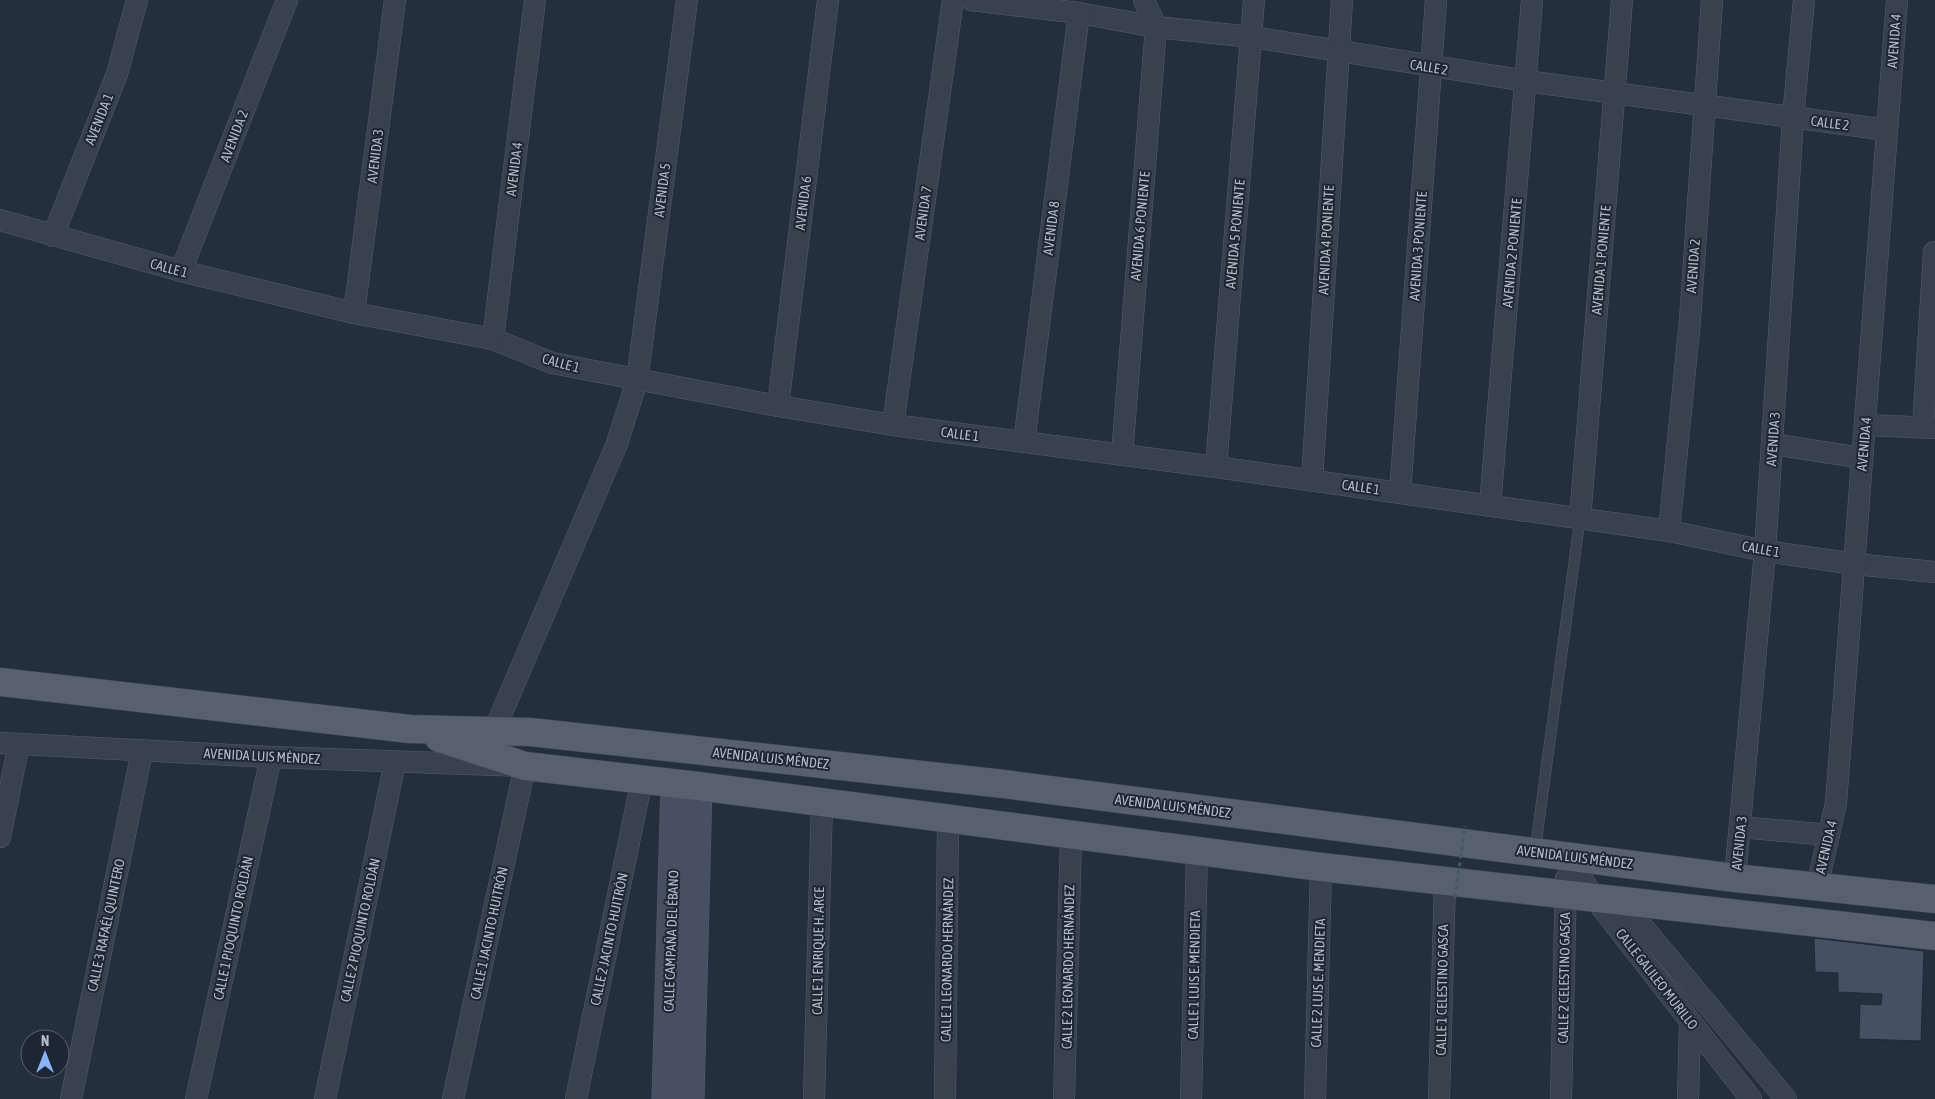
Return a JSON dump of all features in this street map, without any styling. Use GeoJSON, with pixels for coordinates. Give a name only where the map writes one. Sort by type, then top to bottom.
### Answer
{"type":"FeatureCollection","features":[{"type":"Feature","properties":{"kind":"main road","name":"AVENIDA LUIS MÉNDEZ"},"geometry":{"type":"LineString","coordinates":[[0,682],[410,729],[540,733],[1004,784],[1735,878],[1935,899]]}},
{"type":"Feature","properties":{"kind":"main road","name":"AVENIDA LUIS MÉNDEZ"},"geometry":{"type":"LineString","coordinates":[[410,729],[525,766],[822,802],[1321,868],[1450,890],[1566,895],[1623,903],[1935,936]]}},
{"type":"Feature","properties":{"kind":"street","name":"AVENIDA 1"},"geometry":{"type":"LineString","coordinates":[[53,236],[117,74],[137,0]]}},
{"type":"Feature","properties":{"kind":"street","name":"AVENIDA 2"},"geometry":{"type":"LineString","coordinates":[[181,271],[287,0]]}},
{"type":"Feature","properties":{"kind":"street","name":"AVENIDA 3"},"geometry":{"type":"LineString","coordinates":[[354,313],[395,0]]}},
{"type":"Feature","properties":{"kind":"street","name":"AVENIDA 4"},"geometry":{"type":"LineString","coordinates":[[493,339],[535,0]]}},
{"type":"Feature","properties":{"kind":"street","name":"AVENIDA 5"},"geometry":{"type":"LineString","coordinates":[[494,731],[616,446],[637,381],[687,0]]}},
{"type":"Feature","properties":{"kind":"street","name":"AVENIDA 6"},"geometry":{"type":"LineString","coordinates":[[778,406],[828,0]]}},
{"type":"Feature","properties":{"kind":"street","name":"AVENIDA 7"},"geometry":{"type":"LineString","coordinates":[[893,425],[953,0]]}},
{"type":"Feature","properties":{"kind":"street","name":"CALLE 2"},"geometry":{"type":"LineString","coordinates":[[972,0],[1079,13],[1156,27],[1252,37],[1526,82],[1887,130]]}},
{"type":"Feature","properties":{"kind":"street","name":"AVENIDA 6 PONIENTE"},"geometry":{"type":"LineString","coordinates":[[1122,454],[1156,27],[1144,0]]}},
{"type":"Feature","properties":{"kind":"street","name":"AVENIDA 5 PONIENTE"},"geometry":{"type":"LineString","coordinates":[[1216,467],[1254,0]]}},
{"type":"Feature","properties":{"kind":"street","name":"AVENIDA 4 PONIENTE"},"geometry":{"type":"LineString","coordinates":[[1312,480],[1342,0]]}},
{"type":"Feature","properties":{"kind":"street","name":"AVENIDA 3 PONIENTE"},"geometry":{"type":"LineString","coordinates":[[1400,493],[1436,0]]}},
{"type":"Feature","properties":{"kind":"street","name":"AVENIDA 2 PONIENTE"},"geometry":{"type":"LineString","coordinates":[[1490,506],[1532,0]]}},
{"type":"Feature","properties":{"kind":"street","name":"AVENIDA 1 PONIENTE"},"geometry":{"type":"LineString","coordinates":[[1580,519],[1622,0]]}},
{"type":"Feature","properties":{"kind":"street","name":"AVENIDA 2"},"geometry":{"type":"LineString","coordinates":[[1668,531],[1690,320],[1712,0]]}},
{"type":"Feature","properties":{"kind":"street","name":"AVENIDA 3"},"geometry":{"type":"LineString","coordinates":[[1735,878],[1765,551],[1793,118],[1804,0]]}},
{"type":"Feature","properties":{"kind":"street","name":"AVENIDA 4"},"geometry":{"type":"LineString","coordinates":[[1817,887],[1836,803],[1897,0]]}},
{"type":"Feature","properties":{"kind":"street","name":"AVENIDA 8"},"geometry":{"type":"LineString","coordinates":[[1024,442],[1079,13]]}},
{"type":"Feature","properties":{"kind":"street","name":"CALLE 1"},"geometry":{"type":"LineString","coordinates":[[0,220],[181,271],[354,313],[493,339],[552,363],[637,381],[893,425],[1312,480],[1668,531],[1765,551],[1855,564],[1935,572]]}},
{"type":"Feature","properties":{"kind":"street"},"geometry":{"type":"LineString","coordinates":[[1866,425],[1929,428],[1934,252]]}},
{"type":"Feature","properties":{"kind":"street"},"geometry":{"type":"LineString","coordinates":[[1773,444],[1862,458]]}},
{"type":"Feature","properties":{"kind":"street"},"geometry":{"type":"LineString","coordinates":[[0,837],[10,744]]}},
{"type":"Feature","properties":{"kind":"street","name":"AVENIDA LUIS MÉNDEZ"},"geometry":{"type":"LineString","coordinates":[[10,744],[271,757],[525,766]]}},
{"type":"Feature","properties":{"kind":"street","name":"CALLE 3 RAFAÉL QUINTERO"},"geometry":{"type":"LineString","coordinates":[[71,1099],[142,751]]}},
{"type":"Feature","properties":{"kind":"street","name":"CALLE 1 PIOQUINTO ROLDÁN"},"geometry":{"type":"LineString","coordinates":[[196,1099],[271,757]]}},
{"type":"Feature","properties":{"kind":"street","name":"CALLE 2 PIOQUINTO ROLDÁN"},"geometry":{"type":"LineString","coordinates":[[325,1099],[395,762]]}},
{"type":"Feature","properties":{"kind":"street","name":"CALLE 1 JACINTO HUITRÓN"},"geometry":{"type":"LineString","coordinates":[[453,1099],[525,766]]}},
{"type":"Feature","properties":{"kind":"street","name":"CALLE 2 JACINTO HUITRÓN"},"geometry":{"type":"LineString","coordinates":[[576,1099],[642,779]]}},
{"type":"Feature","properties":{"kind":"street","name":"CALLE CAMPAÑA DEL ÉBANO"},"geometry":{"type":"LineString","coordinates":[[666,1099],[686,785]]}},
{"type":"Feature","properties":{"kind":"street","name":"CALLE CAMPAÑA DEL ÉBANO"},"geometry":{"type":"LineString","coordinates":[[686,785],[690,1099]]}},
{"type":"Feature","properties":{"kind":"street","name":"CALLE 1 ENRIQUE H. ARCE"},"geometry":{"type":"LineString","coordinates":[[814,1099],[822,802]]}},
{"type":"Feature","properties":{"kind":"street","name":"CALLE 1 LEONARDO HERNÁNDEZ"},"geometry":{"type":"LineString","coordinates":[[945,1099],[948,820]]}},
{"type":"Feature","properties":{"kind":"street"},"geometry":{"type":"LineString","coordinates":[[1740,827],[1829,835]]}},
{"type":"Feature","properties":{"kind":"street","name":"CALLE 2 LEONARDO HERNÁNDEZ"},"geometry":{"type":"LineString","coordinates":[[1064,1099],[1071,835]]}},
{"type":"Feature","properties":{"kind":"street","name":"CALLE 1 LUIS E. MENDIETA"},"geometry":{"type":"LineString","coordinates":[[1191,1099],[1197,852]]}},
{"type":"Feature","properties":{"kind":"street","name":"CALLE 2 CELESTINO GASCA"},"geometry":{"type":"LineString","coordinates":[[1561,1099],[1566,856]]}},
{"type":"Feature","properties":{"kind":"street","name":"CALLE GALILEO MURILLO"},"geometry":{"type":"LineString","coordinates":[[1566,856],[1595,899],[1751,1099]]}},
{"type":"Feature","properties":{"kind":"street","name":"CALLE 2 LUIS E. MENDIETA"},"geometry":{"type":"LineString","coordinates":[[1315,1099],[1321,868]]}},
{"type":"Feature","properties":{"kind":"street","name":"CALLE 1 CELESTINO GASCA"},"geometry":{"type":"LineString","coordinates":[[1439,1099],[1450,890]]}},
{"type":"Feature","properties":{"kind":"street","name":"CALLE GALILEO MURILLO"},"geometry":{"type":"LineString","coordinates":[[1623,903],[1786,1099]]}},
{"type":"Feature","properties":{"kind":"street"},"geometry":{"type":"LineString","coordinates":[[1688,1099],[1690,1021]]}},
{"type":"Feature","properties":{"kind":"lane"},"geometry":{"type":"LineString","coordinates":[[1535,852],[1580,519]]}},
{"type":"Feature","properties":{"kind":"path"},"geometry":{"type":"LineString","coordinates":[[1450,890],[1465,826]]}},
{"type":"Feature","properties":{"kind":"building"},"geometry":{"type":"Polygon","coordinates":[[[1814,938],[1924,951],[1921,1041],[1859,1039],[1860,1004],[1881,1005],[1882,994],[1838,992],[1838,973],[1815,972],[1814,938]]]}}]}
